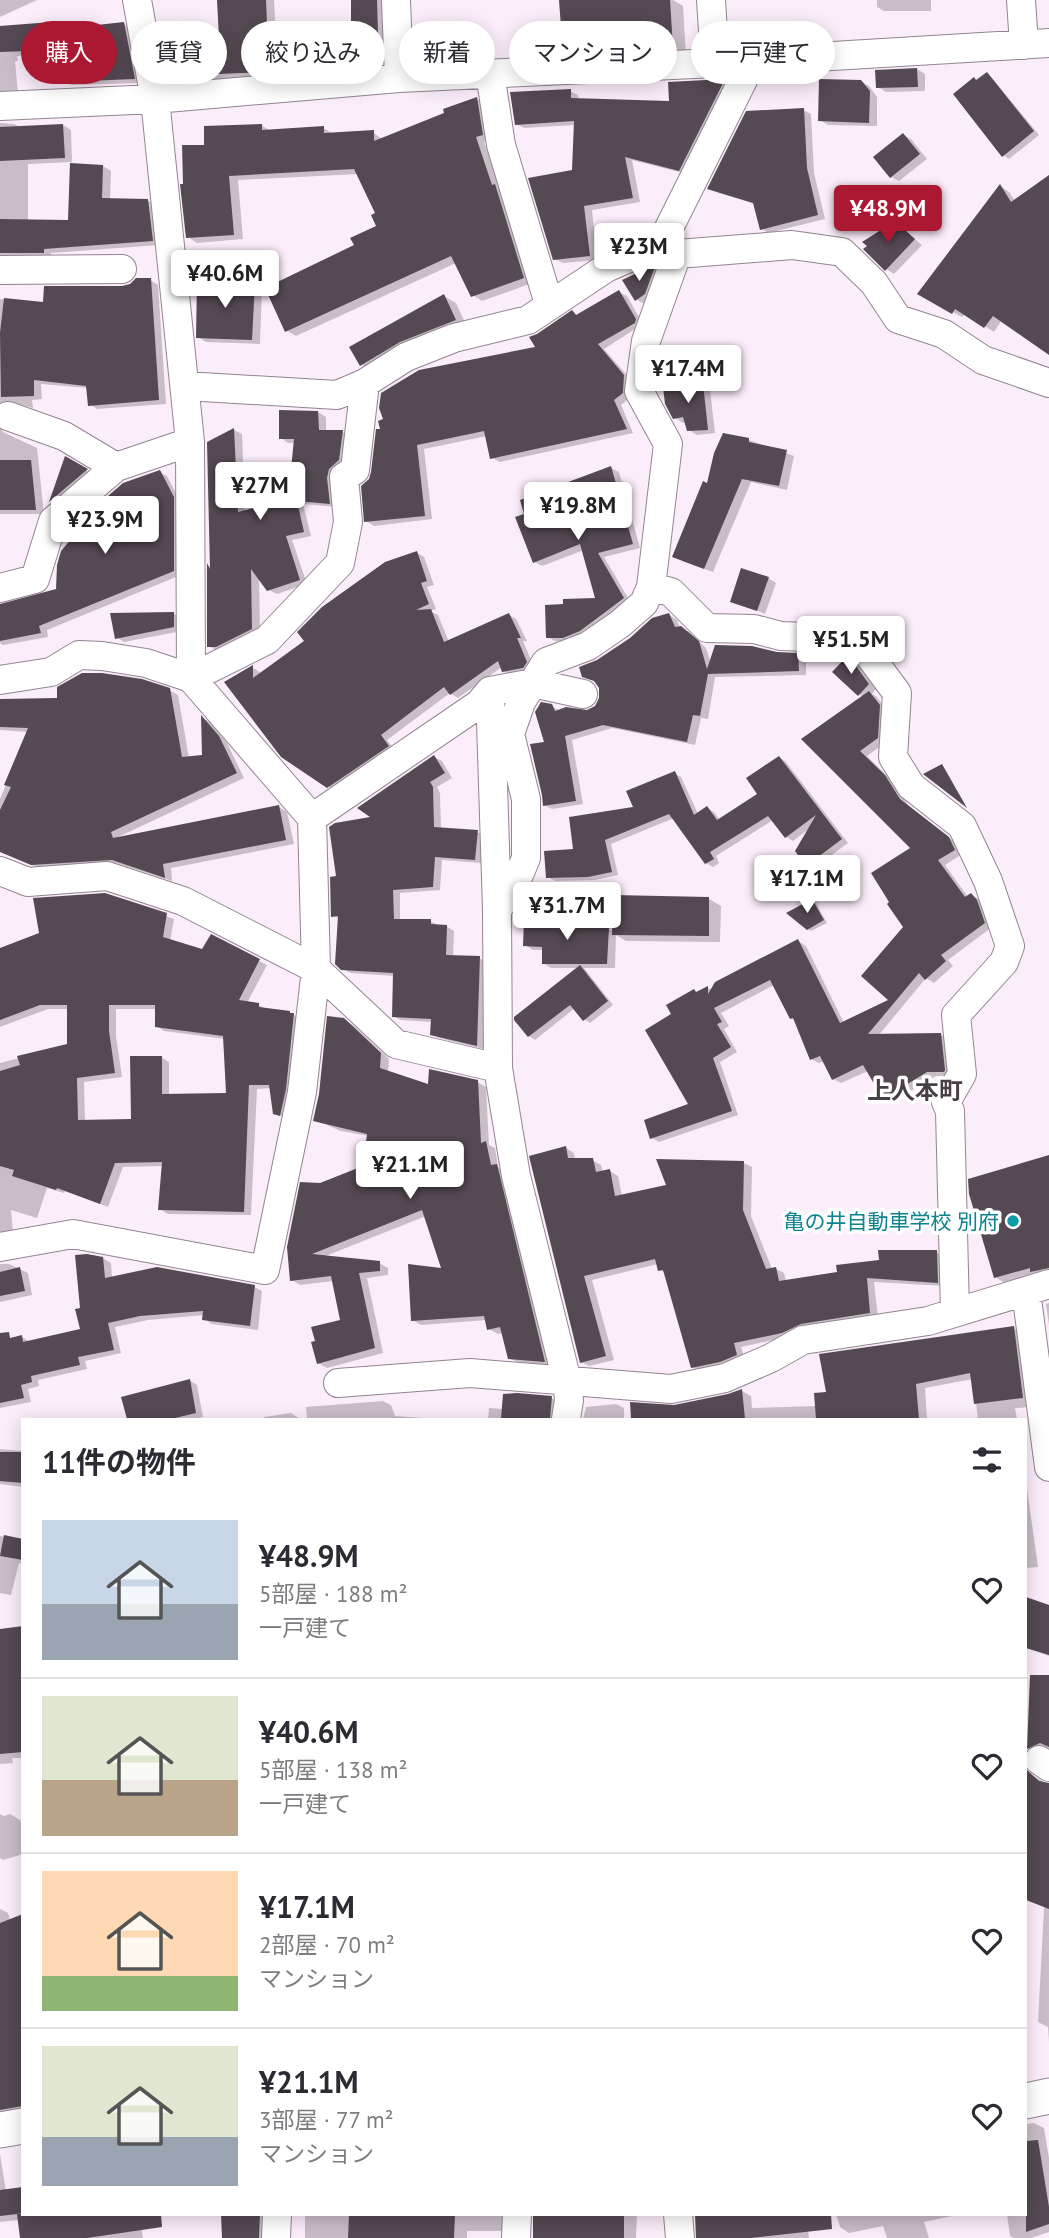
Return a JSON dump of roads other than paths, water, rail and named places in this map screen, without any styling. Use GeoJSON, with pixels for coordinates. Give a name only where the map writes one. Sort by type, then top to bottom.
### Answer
{"type":"FeatureCollection","features":[{"type":"Feature","properties":{"kind":"street"},"geometry":{"type":"LineString","coordinates":[[0,106],[155,99],[399,78],[396,0]]}},
{"type":"Feature","properties":{"kind":"street"},"geometry":{"type":"LineString","coordinates":[[711,0],[712,21]]}},
{"type":"Feature","properties":{"kind":"street"},"geometry":{"type":"LineString","coordinates":[[835,55],[1036,44],[1021,0]]}},
{"type":"Feature","properties":{"kind":"street"},"geometry":{"type":"LineString","coordinates":[[146,4],[190,442],[191,678]]}},
{"type":"Feature","properties":{"kind":"street"},"geometry":{"type":"LineString","coordinates":[[495,74],[691,64]]}},
{"type":"Feature","properties":{"kind":"street"},"geometry":{"type":"LineString","coordinates":[[492,84],[501,145],[549,304]]}},
{"type":"Feature","properties":{"kind":"street"},"geometry":{"type":"LineString","coordinates":[[497,909],[513,889],[526,858],[526,799],[510,734],[521,702],[546,662],[588,646],[620,624],[644,603],[651,587],[668,444],[639,391],[646,341],[669,249],[742,84]]}},
{"type":"Feature","properties":{"kind":"street"},"geometry":{"type":"LineString","coordinates":[[185,386],[337,395],[365,383],[406,357],[454,338],[528,320],[606,268],[669,249],[792,245],[842,252],[874,283],[898,319],[944,334],[983,360],[1049,383]]}},
{"type":"Feature","properties":{"kind":"street"},"geometry":{"type":"LineString","coordinates":[[0,270],[122,269]]}},
{"type":"Feature","properties":{"kind":"street"},"geometry":{"type":"LineString","coordinates":[[191,678],[267,640],[340,563],[348,522],[344,477],[355,470],[365,383]]}},
{"type":"Feature","properties":{"kind":"street"},"geometry":{"type":"LineString","coordinates":[[8,416],[64,436],[116,467]]}},
{"type":"Feature","properties":{"kind":"street"},"geometry":{"type":"LineString","coordinates":[[0,588],[35,579],[53,521],[116,467],[190,442]]}},
{"type":"Feature","properties":{"kind":"street"},"geometry":{"type":"LineString","coordinates":[[651,587],[671,592],[707,628],[754,629],[781,636],[858,639],[897,693],[892,757],[911,786],[962,826],[988,881],[1010,946],[1004,962],[956,1015],[962,1074],[946,1102],[950,1111],[955,1312]]}},
{"type":"Feature","properties":{"kind":"street"},"geometry":{"type":"LineString","coordinates":[[0,680],[51,673],[79,655],[146,663],[191,678],[312,818],[316,969],[302,1092],[265,1270],[74,1234],[0,1247]]}},
{"type":"Feature","properties":{"kind":"street"},"geometry":{"type":"LineString","coordinates":[[312,818],[478,704],[490,691],[533,683],[583,694]]}},
{"type":"Feature","properties":{"kind":"street"},"geometry":{"type":"LineString","coordinates":[[490,691],[497,909],[498,1068],[516,1176],[567,1381],[569,1400],[566,1418]]}},
{"type":"Feature","properties":{"kind":"street"},"geometry":{"type":"LineString","coordinates":[[0,871],[28,882],[107,876],[183,901],[316,969],[396,1044],[498,1068]]}},
{"type":"Feature","properties":{"kind":"street"},"geometry":{"type":"LineString","coordinates":[[338,1383],[470,1373],[671,1388],[725,1378],[771,1358],[803,1340],[928,1321],[1037,1287],[1049,1467]]}},
{"type":"Feature","properties":{"kind":"street"},"geometry":{"type":"LineString","coordinates":[[1027,2101],[1049,2096]]}},
{"type":"Feature","properties":{"kind":"street"},"geometry":{"type":"LineString","coordinates":[[0,2130],[21,2126]]}},
{"type":"Feature","properties":{"kind":"street"},"geometry":{"type":"LineString","coordinates":[[276,2238],[277,2216]]}},
{"type":"Feature","properties":{"kind":"street"},"geometry":{"type":"LineString","coordinates":[[516,2238],[517,2216]]}},
{"type":"Feature","properties":{"kind":"street"},"geometry":{"type":"LineString","coordinates":[[678,2216],[680,2238]]}},
{"type":"Feature","properties":{"kind":"place","name":"亀の井自動車学校 別府"},"geometry":{"type":"Point","coordinates":[1013,1221]}},
{"type":"Feature","properties":{"kind":"district","name":"上人本町"},"geometry":{"type":"Point","coordinates":[915,1090]}}]}
